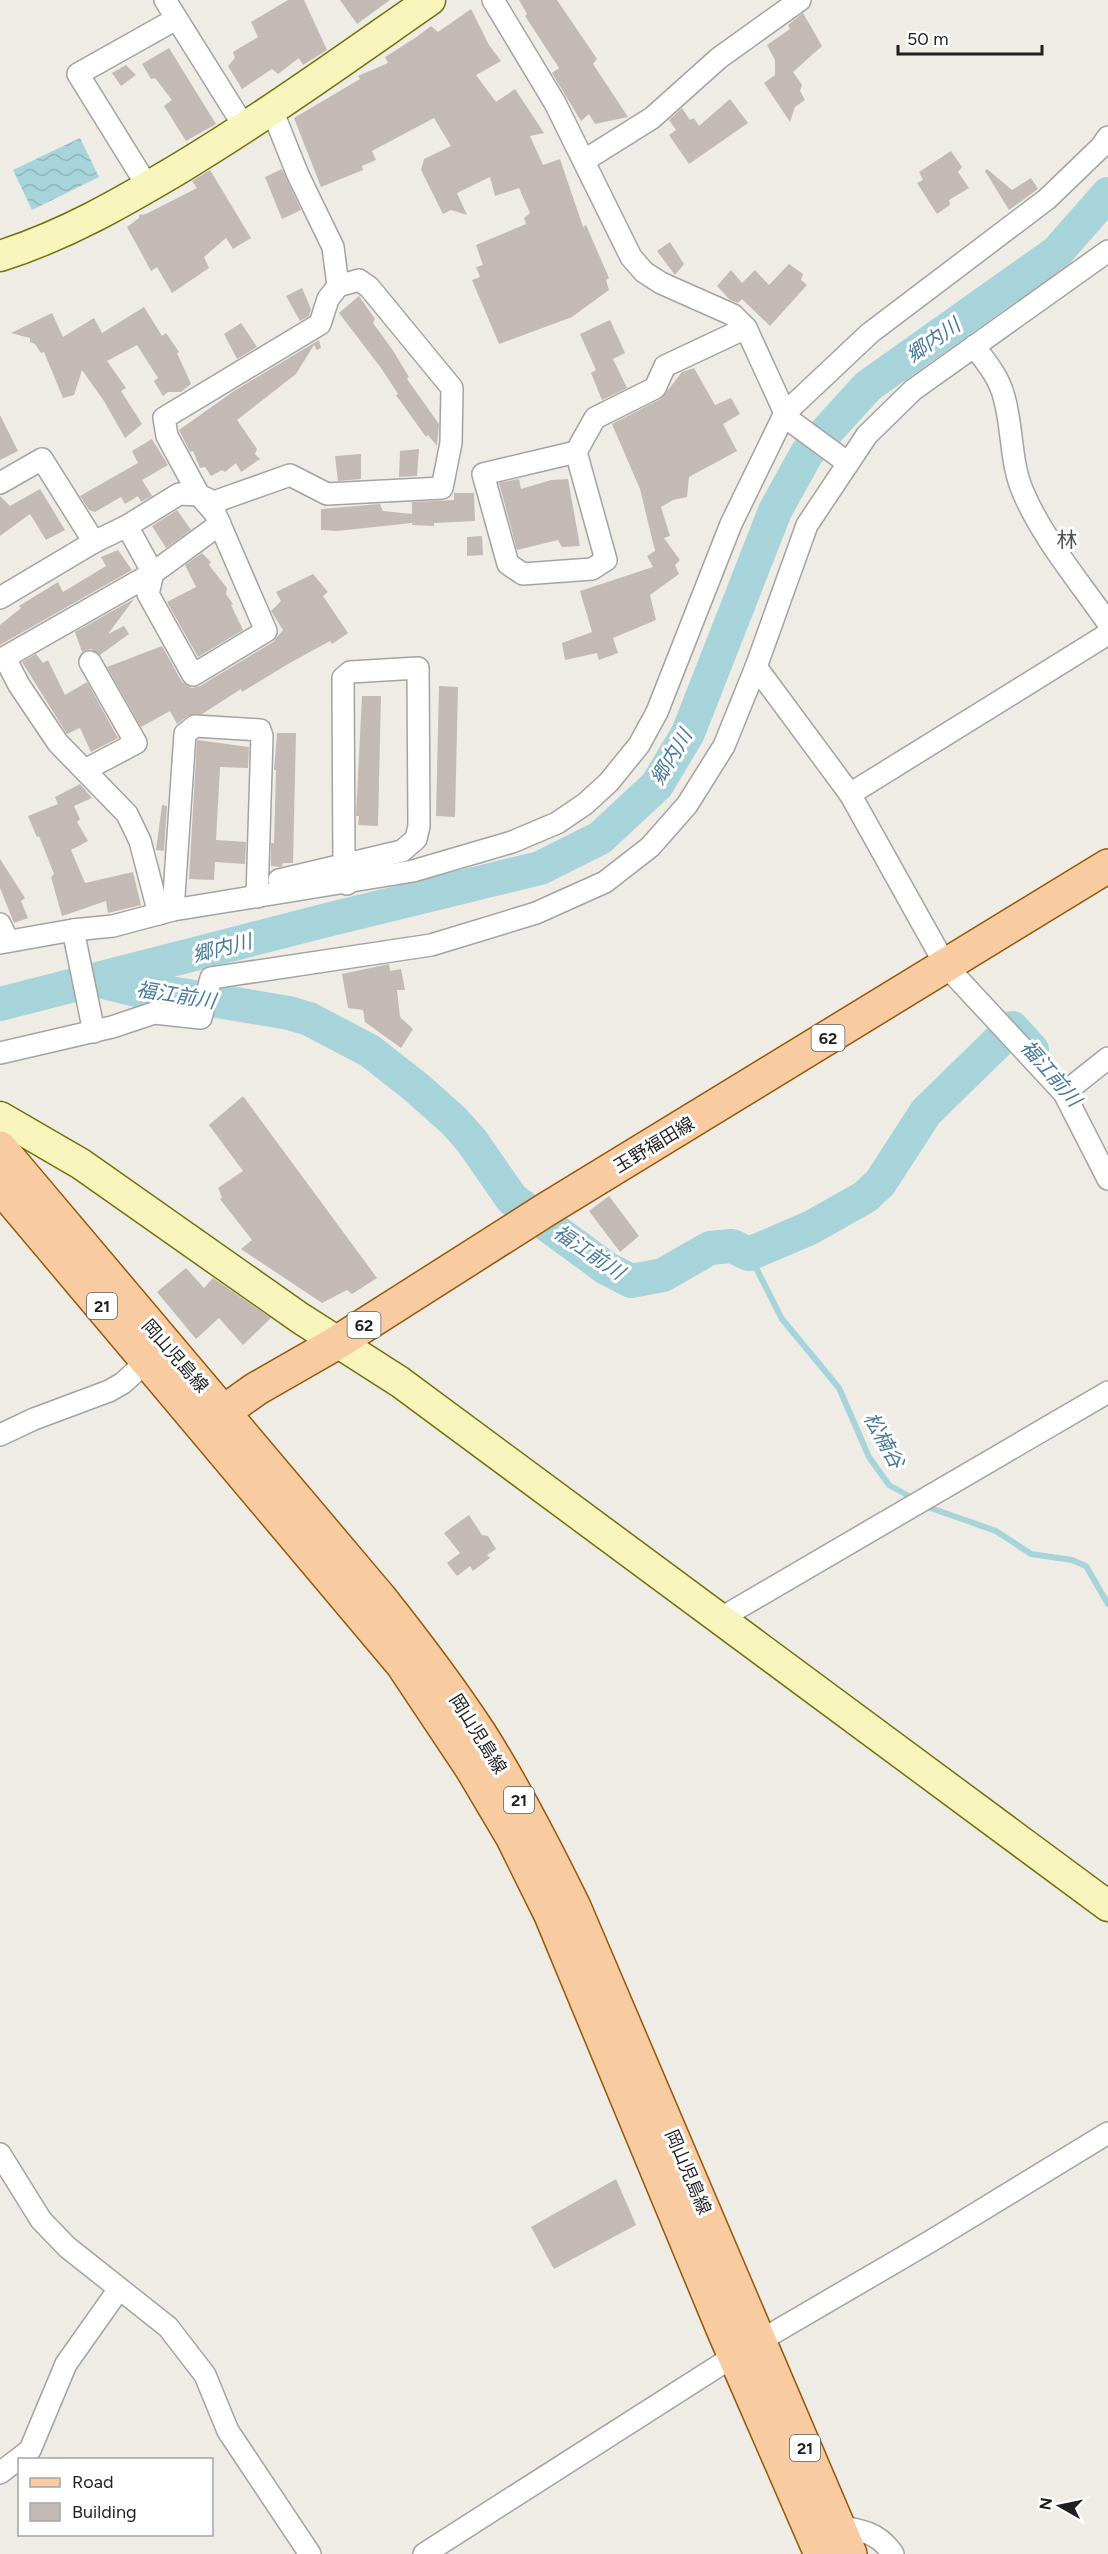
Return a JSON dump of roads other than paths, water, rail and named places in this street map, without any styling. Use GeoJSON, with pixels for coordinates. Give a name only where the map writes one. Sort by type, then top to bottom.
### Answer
{"type":"FeatureCollection","features":[{"type":"Feature","properties":{"kind":"main road","name":"玉野福田線"},"geometry":{"type":"LineString","coordinates":[[213,1419],[256,1389],[338,1342],[536,1216],[1108,866]]}},
{"type":"Feature","properties":{"kind":"main road","name":"岡山児島線"},"geometry":{"type":"LineString","coordinates":[[0,1148],[34,1188],[112,1300],[147,1361],[213,1419]]}},
{"type":"Feature","properties":{"kind":"main road","name":"岡山児島線"},"geometry":{"type":"LineString","coordinates":[[0,1186],[112,1300],[213,1419],[403,1665],[471,1767],[527,1840],[574,1907],[747,2349],[821,2554]]}},
{"type":"Feature","properties":{"kind":"main road","name":"岡山児島線"},"geometry":{"type":"LineString","coordinates":[[747,2349],[844,2540]]}},
{"type":"Feature","properties":{"kind":"street"},"geometry":{"type":"LineString","coordinates":[[165,0],[245,128]]}},
{"type":"Feature","properties":{"kind":"street"},"geometry":{"type":"LineString","coordinates":[[0,256],[39,243],[105,213],[245,128],[430,0]]}},
{"type":"Feature","properties":{"kind":"street"},"geometry":{"type":"LineString","coordinates":[[493,0],[555,104],[585,160],[631,257],[644,272],[661,283],[733,315],[746,328],[789,418],[845,461]]}},
{"type":"Feature","properties":{"kind":"street"},"geometry":{"type":"LineString","coordinates":[[585,160],[652,118],[719,58],[800,0]]}},
{"type":"Feature","properties":{"kind":"street"},"geometry":{"type":"LineString","coordinates":[[148,187],[78,74],[176,19]]}},
{"type":"Feature","properties":{"kind":"street"},"geometry":{"type":"LineString","coordinates":[[272,110],[298,175],[333,247],[338,286]]}},
{"type":"Feature","properties":{"kind":"street"},"geometry":{"type":"LineString","coordinates":[[2,936],[74,935],[169,908],[346,874],[413,872],[512,842],[557,824],[585,804],[609,782],[639,745],[657,712],[731,524],[789,418],[870,333],[1047,199],[1101,147],[1108,137]]}},
{"type":"Feature","properties":{"kind":"street"},"geometry":{"type":"LineString","coordinates":[[0,1053],[154,1013],[201,1018],[211,978],[431,945],[537,913],[605,882],[650,847],[687,805],[724,746],[756,667],[807,525],[845,461],[867,435],[913,390],[1108,251]]}},
{"type":"Feature","properties":{"kind":"street"},"geometry":{"type":"LineString","coordinates":[[0,598],[179,494],[199,495],[214,502],[290,476],[327,494],[442,488],[451,443],[452,387],[369,287],[359,280],[338,286],[328,299],[320,324],[164,418],[167,436],[199,495],[215,513],[266,631],[193,675],[148,594],[153,573],[127,526]]}},
{"type":"Feature","properties":{"kind":"street"},"geometry":{"type":"LineString","coordinates":[[576,452],[483,474],[508,564],[523,574],[592,569],[606,560],[576,452],[595,418],[655,388],[665,366],[746,328]]}},
{"type":"Feature","properties":{"kind":"street"},"geometry":{"type":"LineString","coordinates":[[974,346],[997,378],[1004,397],[1014,461],[1022,489],[1036,518],[1108,623]]}},
{"type":"Feature","properties":{"kind":"street"},"geometry":{"type":"LineString","coordinates":[[1,481],[42,459],[94,542]]}},
{"type":"Feature","properties":{"kind":"street"},"geometry":{"type":"LineString","coordinates":[[169,908],[127,814],[58,743],[2,659],[153,573],[220,524]]}},
{"type":"Feature","properties":{"kind":"street"},"geometry":{"type":"LineString","coordinates":[[850,794],[1108,634]]}},
{"type":"Feature","properties":{"kind":"street"},"geometry":{"type":"LineString","coordinates":[[85,770],[136,743],[90,662]]}},
{"type":"Feature","properties":{"kind":"street"},"geometry":{"type":"LineString","coordinates":[[756,667],[850,794],[946,966],[1064,1093],[1108,1179]]}},
{"type":"Feature","properties":{"kind":"street"},"geometry":{"type":"LineString","coordinates":[[418,668],[419,826],[416,839],[402,851],[346,874],[343,678],[350,672],[418,668]]}},
{"type":"Feature","properties":{"kind":"street"},"geometry":{"type":"LineString","coordinates":[[169,908],[185,734],[195,726],[260,730],[262,736],[257,891]]}},
{"type":"Feature","properties":{"kind":"street"},"geometry":{"type":"LineString","coordinates":[[74,935],[93,1028]]}},
{"type":"Feature","properties":{"kind":"street"},"geometry":{"type":"LineString","coordinates":[[1064,1093],[1108,1058]]}},
{"type":"Feature","properties":{"kind":"street"},"geometry":{"type":"LineString","coordinates":[[0,1117],[81,1164],[300,1318],[400,1382],[1108,1906]]}},
{"type":"Feature","properties":{"kind":"street"},"geometry":{"type":"LineString","coordinates":[[34,1188],[45,1171],[56,1166],[81,1164]]}},
{"type":"Feature","properties":{"kind":"street"},"geometry":{"type":"LineString","coordinates":[[0,1436],[34,1419],[109,1391],[123,1383],[147,1361]]}},
{"type":"Feature","properties":{"kind":"street"},"geometry":{"type":"LineString","coordinates":[[721,1618],[1108,1392]]}},
{"type":"Feature","properties":{"kind":"street"},"geometry":{"type":"LineString","coordinates":[[424,2554],[747,2349],[1108,2133]]}},
{"type":"Feature","properties":{"kind":"street"},"geometry":{"type":"LineString","coordinates":[[0,2154],[40,2220],[67,2247],[168,2327],[205,2375],[228,2431],[310,2554]]}},
{"type":"Feature","properties":{"kind":"street"},"geometry":{"type":"LineString","coordinates":[[20,2458],[30,2450],[66,2364],[119,2289]]}},
{"type":"Feature","properties":{"kind":"street"},"geometry":{"type":"LineString","coordinates":[[0,2474],[18,2460]]}},
{"type":"Feature","properties":{"kind":"street"},"geometry":{"type":"LineString","coordinates":[[844,2540],[866,2530],[881,2539],[892,2554]]}},
{"type":"Feature","properties":{"kind":"water"},"geometry":{"type":"Polygon","coordinates":[[[80,138],[99,177],[32,210],[13,170],[80,138]]]}},
{"type":"Feature","properties":{"kind":"waterway","name":"郷内川"},"geometry":{"type":"LineString","coordinates":[[0,1004],[540,868],[600,838],[657,785],[688,733],[775,511],[807,453],[868,386],[1057,252],[1108,194]]}},
{"type":"Feature","properties":{"kind":"waterway","name":"福江前川"},"geometry":{"type":"LineString","coordinates":[[100,981],[140,991],[158,991],[289,1013],[309,1019],[370,1051],[454,1121],[471,1140],[512,1199],[606,1268],[631,1281],[663,1275],[710,1248],[732,1246],[749,1254],[810,1228],[865,1197],[880,1183],[926,1112],[1012,1028],[1032,1050]]}},
{"type":"Feature","properties":{"kind":"waterway","name":"松楠谷"},"geometry":{"type":"LineString","coordinates":[[749,1254],[782,1319],[839,1388],[869,1457],[889,1485],[916,1500]]}},
{"type":"Feature","properties":{"kind":"waterway","name":"松楠谷"},"geometry":{"type":"LineString","coordinates":[[925,1506],[996,1531],[1031,1554],[1072,1560],[1086,1566],[1108,1604]]}},
{"type":"Feature","properties":{"kind":"district","name":"林"},"geometry":{"type":"Point","coordinates":[1067,540]}}]}
